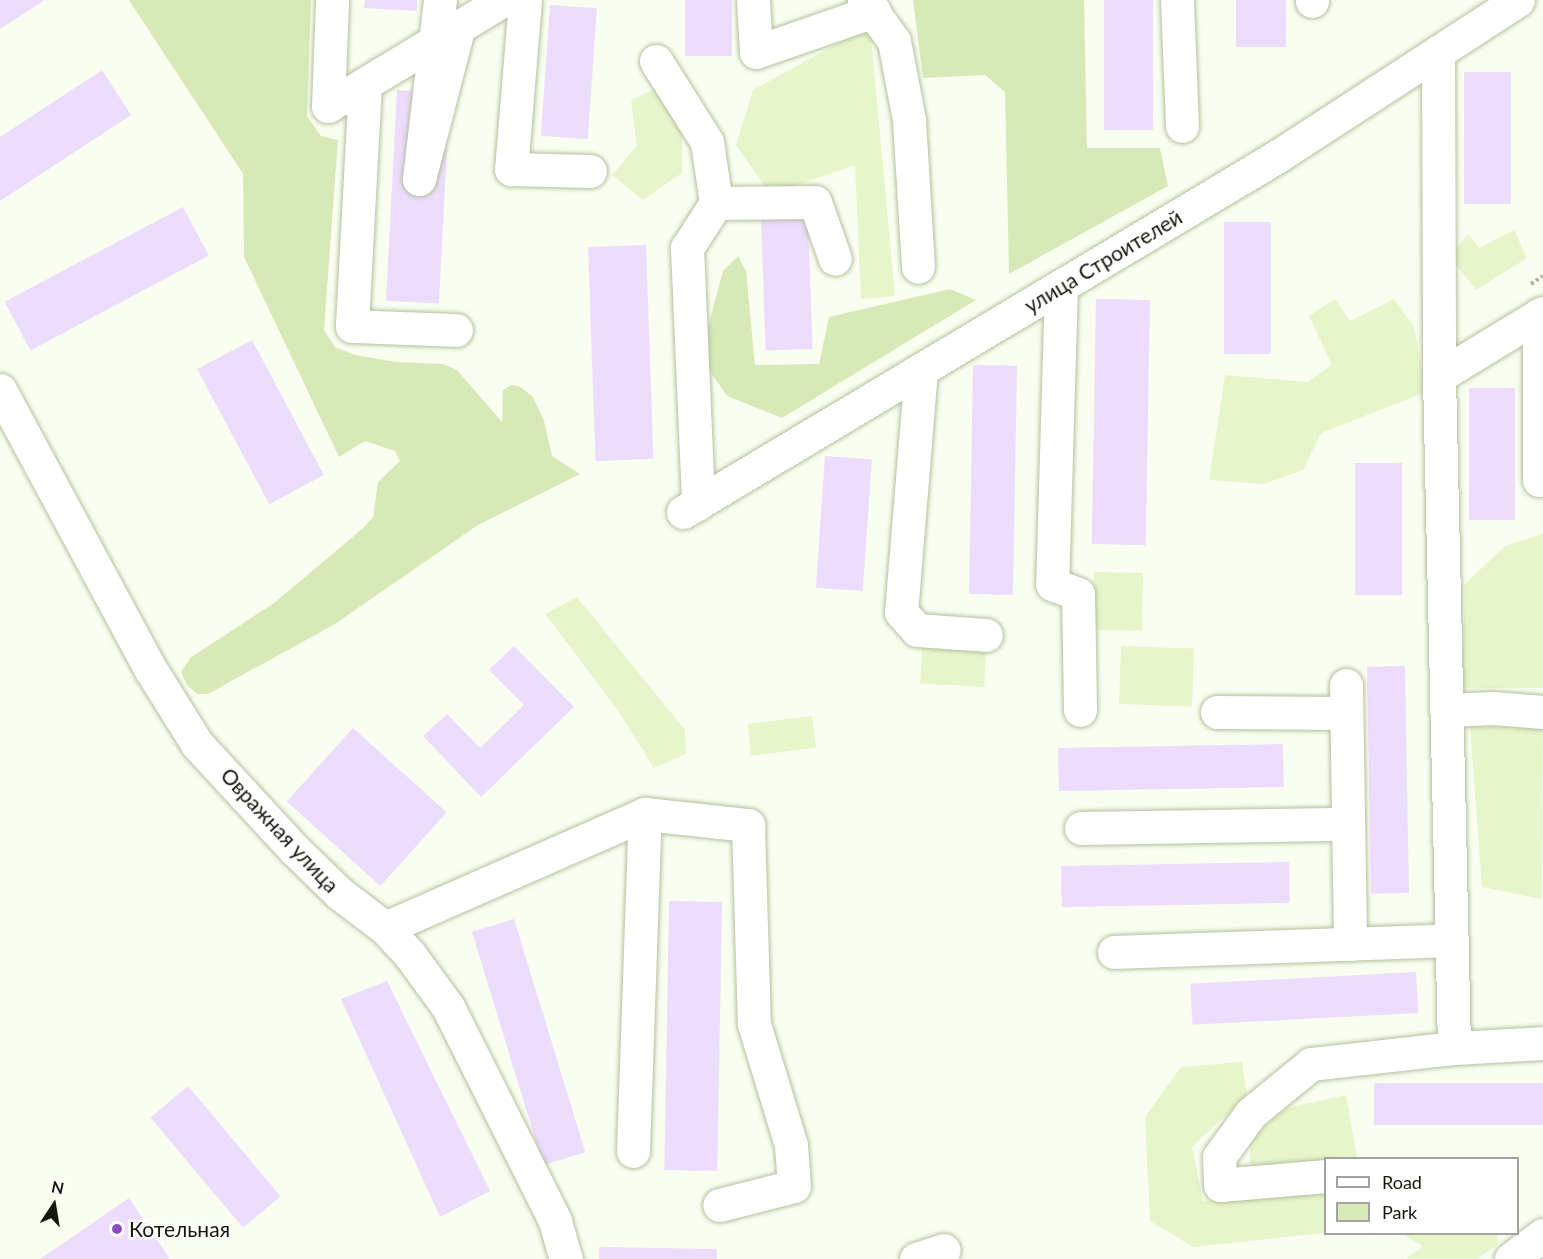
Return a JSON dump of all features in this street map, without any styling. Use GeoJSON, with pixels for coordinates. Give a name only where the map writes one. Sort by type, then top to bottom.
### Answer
{"type":"FeatureCollection","features":[{"type":"Feature","properties":{"kind":"street"},"geometry":{"type":"LineString","coordinates":[[332,0],[328,106],[503,0]]}},
{"type":"Feature","properties":{"kind":"street"},"geometry":{"type":"LineString","coordinates":[[440,0],[418,179],[458,29]]}},
{"type":"Feature","properties":{"kind":"street"},"geometry":{"type":"LineString","coordinates":[[525,0],[511,169],[590,171]]}},
{"type":"Feature","properties":{"kind":"street"},"geometry":{"type":"LineString","coordinates":[[753,0],[756,52],[869,5],[894,41],[909,120],[918,267]]}},
{"type":"Feature","properties":{"kind":"street"},"geometry":{"type":"LineString","coordinates":[[1177,0],[1182,126]]}},
{"type":"Feature","properties":{"kind":"street","name":"улица Строителей"},"geometry":{"type":"LineString","coordinates":[[716,203],[687,248],[690,508],[1278,156],[1438,52],[1486,9],[1518,0]]}},
{"type":"Feature","properties":{"kind":"street"},"geometry":{"type":"LineString","coordinates":[[1438,52],[1439,376],[1454,1048]]}},
{"type":"Feature","properties":{"kind":"street"},"geometry":{"type":"LineString","coordinates":[[656,61],[706,142],[716,203],[815,202],[835,259]]}},
{"type":"Feature","properties":{"kind":"street"},"geometry":{"type":"LineString","coordinates":[[364,84],[352,326],[456,330]]}},
{"type":"Feature","properties":{"kind":"street"},"geometry":{"type":"LineString","coordinates":[[1061,286],[1052,584],[1078,594],[1080,710]]}},
{"type":"Feature","properties":{"kind":"street"},"geometry":{"type":"LineString","coordinates":[[1439,376],[1541,314]]}},
{"type":"Feature","properties":{"kind":"street"},"geometry":{"type":"LineString","coordinates":[[1539,480],[1541,314]]}},
{"type":"Feature","properties":{"kind":"street"},"geometry":{"type":"LineString","coordinates":[[921,370],[901,612],[917,630],[986,635]]}},
{"type":"Feature","properties":{"kind":"street","name":"Овражная улица"},"geometry":{"type":"LineString","coordinates":[[0,390],[151,670],[197,744],[294,849],[339,893],[385,928],[410,955],[448,1008],[555,1221],[566,1259]]}},
{"type":"Feature","properties":{"kind":"street"},"geometry":{"type":"LineString","coordinates":[[1217,712],[1346,700],[1350,944]]}},
{"type":"Feature","properties":{"kind":"street"},"geometry":{"type":"LineString","coordinates":[[1446,710],[1493,708],[1543,712]]}},
{"type":"Feature","properties":{"kind":"street"},"geometry":{"type":"LineString","coordinates":[[385,928],[645,814],[748,825],[754,1024],[791,1145],[794,1186],[719,1205]]}},
{"type":"Feature","properties":{"kind":"street"},"geometry":{"type":"LineString","coordinates":[[633,1152],[645,814]]}},
{"type":"Feature","properties":{"kind":"street"},"geometry":{"type":"LineString","coordinates":[[1081,828],[1348,824]]}},
{"type":"Feature","properties":{"kind":"street"},"geometry":{"type":"LineString","coordinates":[[1114,952],[1452,940]]}},
{"type":"Feature","properties":{"kind":"street"},"geometry":{"type":"LineString","coordinates":[[1324,1176],[1220,1185],[1220,1156],[1251,1113],[1311,1064],[1454,1048],[1543,1043]]}},
{"type":"Feature","properties":{"kind":"street"},"geometry":{"type":"LineString","coordinates":[[1511,1259],[1543,1234]]}},
{"type":"Feature","properties":{"kind":"shaded area"},"geometry":{"type":"Polygon","coordinates":[[[870,26],[895,296],[861,299],[855,165],[770,194],[736,145],[753,90],[870,26]]]}},
{"type":"Feature","properties":{"kind":"shaded area"},"geometry":{"type":"Polygon","coordinates":[[[662,86],[682,134],[682,173],[643,200],[612,175],[637,146],[631,100],[662,86]]]}},
{"type":"Feature","properties":{"kind":"shaded area"},"geometry":{"type":"Polygon","coordinates":[[[1514,230],[1527,258],[1476,290],[1449,256],[1468,234],[1479,248],[1514,230]]]}},
{"type":"Feature","properties":{"kind":"shaded area"},"geometry":{"type":"Polygon","coordinates":[[[1335,299],[1350,321],[1394,299],[1414,326],[1426,392],[1321,433],[1303,470],[1264,484],[1209,480],[1225,375],[1307,382],[1332,365],[1309,316],[1335,299]]]}},
{"type":"Feature","properties":{"kind":"shaded area"},"geometry":{"type":"Polygon","coordinates":[[[1543,534],[1543,688],[1462,688],[1465,584],[1505,546],[1543,534]]]}},
{"type":"Feature","properties":{"kind":"shaded area"},"geometry":{"type":"Polygon","coordinates":[[[1094,572],[1143,573],[1142,631],[1093,630],[1094,572]]]}},
{"type":"Feature","properties":{"kind":"shaded area"},"geometry":{"type":"Polygon","coordinates":[[[577,597],[685,730],[686,754],[654,768],[617,709],[545,614],[577,597]]]}},
{"type":"Feature","properties":{"kind":"shaded area"},"geometry":{"type":"Polygon","coordinates":[[[1121,646],[1194,649],[1192,707],[1119,704],[1121,646]]]}},
{"type":"Feature","properties":{"kind":"shaded area"},"geometry":{"type":"Polygon","coordinates":[[[922,648],[986,651],[984,687],[920,684],[922,648]]]}},
{"type":"Feature","properties":{"kind":"shaded area"},"geometry":{"type":"Polygon","coordinates":[[[812,716],[816,748],[751,756],[747,724],[812,716]]]}},
{"type":"Feature","properties":{"kind":"shaded area"},"geometry":{"type":"Polygon","coordinates":[[[1470,726],[1543,728],[1542,899],[1482,887],[1470,726]]]}},
{"type":"Feature","properties":{"kind":"shaded area"},"geometry":{"type":"Polygon","coordinates":[[[1242,1062],[1247,1095],[1192,1147],[1203,1201],[1324,1192],[1324,1233],[1193,1247],[1150,1221],[1145,1117],[1181,1067],[1242,1062]]]}},
{"type":"Feature","properties":{"kind":"shaded area"},"geometry":{"type":"Polygon","coordinates":[[[1346,1095],[1357,1157],[1324,1157],[1324,1165],[1250,1171],[1250,1139],[1287,1108],[1346,1095]]]}},
{"type":"Feature","properties":{"kind":"shaded area"},"geometry":{"type":"Polygon","coordinates":[[[1404,1235],[1498,1235],[1497,1245],[1477,1259],[1406,1259],[1423,1246],[1404,1235]]]}},
{"type":"Feature","properties":{"kind":"green space"},"geometry":{"type":"Polygon","coordinates":[[[129,0],[311,0],[307,116],[321,136],[338,140],[324,330],[335,347],[355,355],[396,362],[443,364],[457,370],[502,422],[503,390],[511,385],[519,386],[533,397],[544,421],[552,456],[580,474],[478,525],[335,624],[208,694],[197,694],[187,685],[181,672],[190,658],[274,603],[362,529],[373,517],[378,482],[400,461],[395,451],[365,441],[339,457],[244,257],[243,174],[129,0]]]}},
{"type":"Feature","properties":{"kind":"green space"},"geometry":{"type":"Polygon","coordinates":[[[913,0],[1084,0],[1087,148],[1160,148],[1168,186],[1009,274],[1005,92],[985,75],[923,78],[913,0]]]}},
{"type":"Feature","properties":{"kind":"green space"},"geometry":{"type":"Polygon","coordinates":[[[738,256],[746,271],[755,365],[819,364],[829,317],[950,289],[976,300],[782,418],[727,396],[700,357],[723,271],[738,256]]]}},
{"type":"Feature","properties":{"kind":"building"},"geometry":{"type":"Polygon","coordinates":[[[0,0],[45,0],[0,29],[0,0]]]}},
{"type":"Feature","properties":{"kind":"building"},"geometry":{"type":"Polygon","coordinates":[[[365,0],[417,0],[417,11],[364,8],[365,0]]]}},
{"type":"Feature","properties":{"kind":"building"},"geometry":{"type":"Polygon","coordinates":[[[685,0],[732,0],[732,56],[685,56],[685,0]]]}},
{"type":"Feature","properties":{"kind":"building"},"geometry":{"type":"Polygon","coordinates":[[[1104,0],[1153,0],[1153,130],[1104,130],[1104,0]]]}},
{"type":"Feature","properties":{"kind":"building"},"geometry":{"type":"Polygon","coordinates":[[[1236,0],[1286,0],[1286,47],[1236,47],[1236,0]]]}},
{"type":"Feature","properties":{"kind":"building"},"geometry":{"type":"Polygon","coordinates":[[[550,5],[597,8],[588,139],[541,136],[550,5]]]}},
{"type":"Feature","properties":{"kind":"building"},"geometry":{"type":"Polygon","coordinates":[[[102,70],[131,115],[0,201],[0,137],[102,70]]]}},
{"type":"Feature","properties":{"kind":"building"},"geometry":{"type":"Polygon","coordinates":[[[1464,72],[1511,72],[1511,204],[1464,204],[1464,72]]]}},
{"type":"Feature","properties":{"kind":"building"},"geometry":{"type":"Polygon","coordinates":[[[397,90],[450,93],[439,303],[386,301],[397,90]]]}},
{"type":"Feature","properties":{"kind":"building"},"geometry":{"type":"Polygon","coordinates":[[[183,207],[209,256],[30,350],[5,302],[183,207]]]}},
{"type":"Feature","properties":{"kind":"building"},"geometry":{"type":"Polygon","coordinates":[[[808,218],[813,349],[766,351],[761,220],[808,218]]]}},
{"type":"Feature","properties":{"kind":"building"},"geometry":{"type":"Polygon","coordinates":[[[1224,222],[1271,222],[1271,354],[1224,354],[1224,222]]]}},
{"type":"Feature","properties":{"kind":"building"},"geometry":{"type":"Polygon","coordinates":[[[646,245],[653,459],[596,461],[588,247],[646,245]]]}},
{"type":"Feature","properties":{"kind":"building"},"geometry":{"type":"Polygon","coordinates":[[[1096,299],[1150,300],[1146,545],[1092,544],[1096,299]]]}},
{"type":"Feature","properties":{"kind":"building"},"geometry":{"type":"Polygon","coordinates":[[[252,340],[324,475],[269,504],[197,369],[252,340]]]}},
{"type":"Feature","properties":{"kind":"building"},"geometry":{"type":"Polygon","coordinates":[[[973,365],[1017,366],[1013,595],[969,594],[973,365]]]}},
{"type":"Feature","properties":{"kind":"building"},"geometry":{"type":"Polygon","coordinates":[[[1469,388],[1515,388],[1515,520],[1469,520],[1469,388]]]}},
{"type":"Feature","properties":{"kind":"building"},"geometry":{"type":"Polygon","coordinates":[[[825,456],[872,459],[863,591],[816,588],[825,456]]]}},
{"type":"Feature","properties":{"kind":"building"},"geometry":{"type":"Polygon","coordinates":[[[1355,463],[1402,463],[1402,595],[1355,595],[1355,463]]]}},
{"type":"Feature","properties":{"kind":"building"},"geometry":{"type":"Polygon","coordinates":[[[514,646],[574,707],[481,797],[423,736],[447,714],[480,748],[524,705],[489,670],[514,646]]]}},
{"type":"Feature","properties":{"kind":"building"},"geometry":{"type":"Polygon","coordinates":[[[1405,666],[1409,893],[1371,894],[1367,667],[1405,666]]]}},
{"type":"Feature","properties":{"kind":"building"},"geometry":{"type":"Polygon","coordinates":[[[353,728],[447,812],[380,886],[287,802],[353,728]]]}},
{"type":"Feature","properties":{"kind":"building"},"geometry":{"type":"Polygon","coordinates":[[[1283,744],[1284,787],[1059,791],[1058,748],[1283,744]]]}},
{"type":"Feature","properties":{"kind":"building"},"geometry":{"type":"Polygon","coordinates":[[[1289,862],[1290,903],[1062,907],[1061,866],[1289,862]]]}},
{"type":"Feature","properties":{"kind":"building"},"geometry":{"type":"Polygon","coordinates":[[[669,901],[722,902],[717,1171],[664,1170],[669,901]]]}},
{"type":"Feature","properties":{"kind":"building"},"geometry":{"type":"Polygon","coordinates":[[[514,919],[585,1152],[543,1165],[472,932],[514,919]]]}},
{"type":"Feature","properties":{"kind":"building"},"geometry":{"type":"Polygon","coordinates":[[[1416,972],[1418,1013],[1192,1025],[1190,984],[1416,972]]]}},
{"type":"Feature","properties":{"kind":"building"},"geometry":{"type":"Polygon","coordinates":[[[387,981],[490,1191],[440,1217],[341,999],[387,981]]]}},
{"type":"Feature","properties":{"kind":"building"},"geometry":{"type":"Polygon","coordinates":[[[1374,1083],[1543,1083],[1543,1125],[1374,1125],[1374,1083]]]}},
{"type":"Feature","properties":{"kind":"building"},"geometry":{"type":"Polygon","coordinates":[[[188,1086],[281,1196],[243,1228],[150,1117],[188,1086]]]}},
{"type":"Feature","properties":{"kind":"building","name":"Котельная"},"geometry":{"type":"Polygon","coordinates":[[[129,1198],[170,1259],[40,1259],[129,1198]]]}},
{"type":"Feature","properties":{"kind":"building"},"geometry":{"type":"Polygon","coordinates":[[[599,1247],[717,1249],[717,1259],[599,1259],[599,1247]]]}},
{"type":"Feature","properties":{"kind":"place","name":"Котельная"},"geometry":{"type":"Point","coordinates":[117,1229]}}]}
